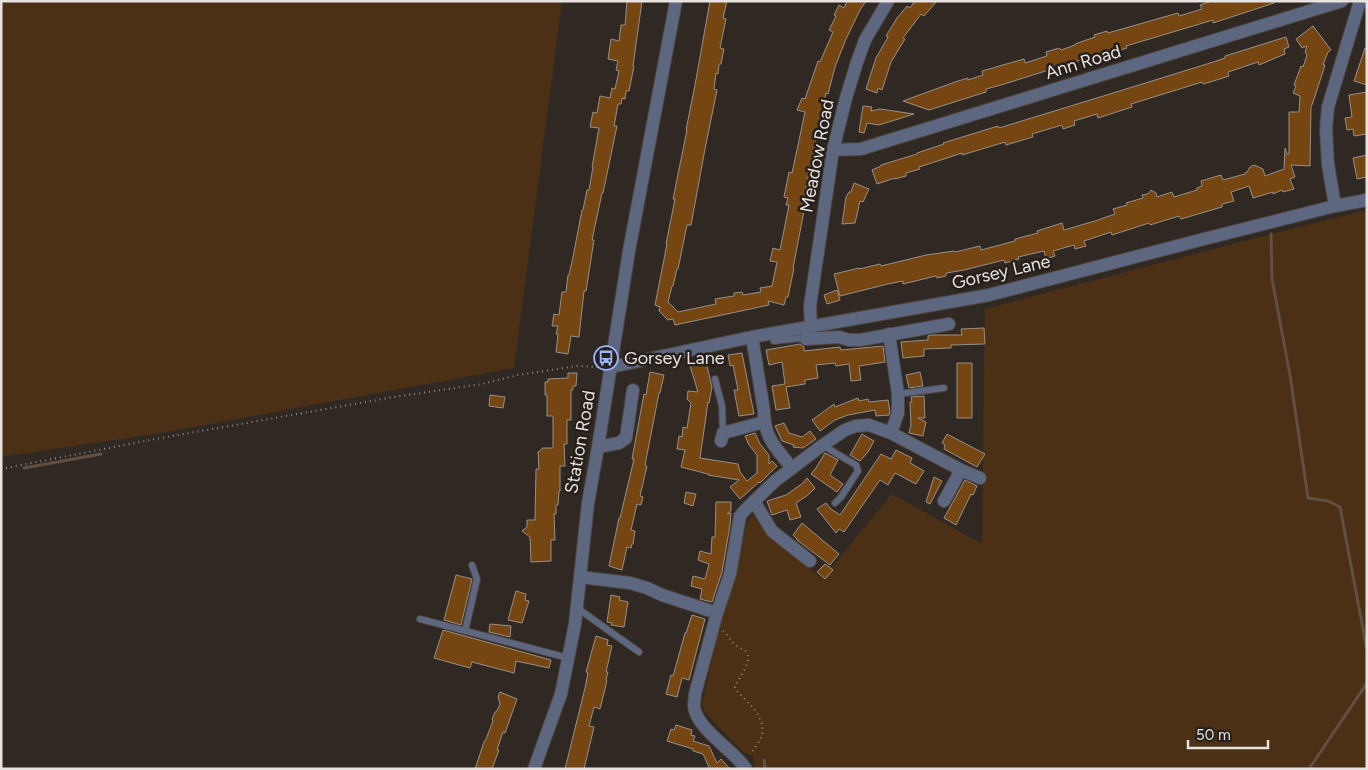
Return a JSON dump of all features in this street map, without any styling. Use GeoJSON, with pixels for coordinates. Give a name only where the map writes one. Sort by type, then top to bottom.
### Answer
{"type":"FeatureCollection","features":[{"type":"Feature","properties":{"kind":"street","name":"Station Road"},"geometry":{"type":"LineString","coordinates":[[534,769],[561,694],[575,624],[588,504],[629,251],[676,1]]}},
{"type":"Feature","properties":{"kind":"street","name":"Meadow Road"},"geometry":{"type":"LineString","coordinates":[[811,326],[810,306],[834,150],[846,98],[865,40],[888,1]]}},
{"type":"Feature","properties":{"kind":"street","name":"Ann Road"},"geometry":{"type":"LineString","coordinates":[[834,150],[861,149],[1342,1]]}},
{"type":"Feature","properties":{"kind":"street"},"geometry":{"type":"LineString","coordinates":[[1335,206],[1328,164],[1326,129],[1328,107],[1360,1]]}},
{"type":"Feature","properties":{"kind":"street","name":"Gorsey Lane"},"geometry":{"type":"LineString","coordinates":[[611,367],[752,337],[989,295],[1335,206],[1367,200]]}},
{"type":"Feature","properties":{"kind":"street"},"geometry":{"type":"LineString","coordinates":[[806,339],[839,337],[849,340],[860,340],[949,324]]}},
{"type":"Feature","properties":{"kind":"street"},"geometry":{"type":"LineString","coordinates":[[889,334],[898,394],[898,414],[891,433]]}},
{"type":"Feature","properties":{"kind":"street"},"geometry":{"type":"LineString","coordinates":[[752,337],[764,411],[764,422],[768,435],[792,468]]}},
{"type":"Feature","properties":{"kind":"street"},"geometry":{"type":"LineString","coordinates":[[598,447],[619,443],[626,438],[633,390]]}},
{"type":"Feature","properties":{"kind":"street"},"geometry":{"type":"LineString","coordinates":[[722,437],[764,422]]}},
{"type":"Feature","properties":{"kind":"street"},"geometry":{"type":"LineString","coordinates":[[743,766],[701,724],[694,707],[695,694],[717,613],[730,574],[740,516],[775,481],[822,445],[845,430],[856,426],[869,424],[891,433],[980,478]]}},
{"type":"Feature","properties":{"kind":"street"},"geometry":{"type":"LineString","coordinates":[[944,501],[962,470]]}},
{"type":"Feature","properties":{"kind":"street"},"geometry":{"type":"LineString","coordinates":[[754,501],[772,531],[810,561]]}},
{"type":"Feature","properties":{"kind":"street"},"geometry":{"type":"LineString","coordinates":[[580,577],[630,583],[717,613]]}},
{"type":"Feature","properties":{"kind":"lane"},"geometry":{"type":"LineString","coordinates":[[774,342],[806,339]]}},
{"type":"Feature","properties":{"kind":"lane"},"geometry":{"type":"LineString","coordinates":[[715,379],[722,406],[722,437]]}},
{"type":"Feature","properties":{"kind":"lane"},"geometry":{"type":"LineString","coordinates":[[898,394],[944,388]]}},
{"type":"Feature","properties":{"kind":"lane"},"geometry":{"type":"LineString","coordinates":[[822,445],[858,468],[858,471],[835,504]]}},
{"type":"Feature","properties":{"kind":"lane"},"geometry":{"type":"LineString","coordinates":[[465,631],[477,579],[472,566]]}},
{"type":"Feature","properties":{"kind":"lane"},"geometry":{"type":"LineString","coordinates":[[577,608],[639,652]]}},
{"type":"Feature","properties":{"kind":"lane"},"geometry":{"type":"LineString","coordinates":[[420,619],[568,658]]}},
{"type":"Feature","properties":{"kind":"path"},"geometry":{"type":"LineString","coordinates":[[1,469],[150,440],[384,399],[482,384],[518,375],[577,366],[611,367]]}},
{"type":"Feature","properties":{"kind":"path"},"geometry":{"type":"LineString","coordinates":[[713,628],[722,630],[737,647],[748,654],[744,672],[735,687],[758,714],[762,735],[743,766]]}},
{"type":"Feature","properties":{"kind":"shaded area"},"geometry":{"type":"Polygon","coordinates":[[[1,1],[562,1],[514,368],[155,434],[1,457],[1,1]]]}},
{"type":"Feature","properties":{"kind":"shaded area"},"geometry":{"type":"Polygon","coordinates":[[[1367,210],[1367,769],[755,769],[753,756],[744,753],[706,714],[702,703],[717,638],[747,523],[755,512],[822,579],[892,494],[982,544],[985,309],[1367,210]]]}},
{"type":"Feature","properties":{"kind":"building"},"geometry":{"type":"Polygon","coordinates":[[[627,1],[642,1],[629,91],[626,91],[625,99],[622,98],[621,104],[618,104],[614,126],[617,126],[592,240],[594,240],[586,291],[584,291],[579,337],[571,336],[568,354],[556,352],[558,326],[552,326],[554,314],[559,315],[562,292],[566,292],[582,210],[587,190],[589,190],[593,167],[599,128],[590,127],[593,112],[597,113],[600,96],[610,98],[612,88],[615,89],[619,71],[616,70],[618,61],[608,59],[611,39],[619,41],[621,25],[625,25],[627,1]]]}},
{"type":"Feature","properties":{"kind":"building"},"geometry":{"type":"Polygon","coordinates":[[[710,1],[727,1],[723,18],[726,19],[720,48],[724,49],[718,74],[716,73],[714,89],[717,90],[691,225],[687,225],[678,269],[668,302],[678,312],[716,304],[715,299],[734,296],[734,293],[742,292],[743,295],[761,292],[760,288],[772,286],[777,262],[770,261],[773,248],[780,250],[789,205],[786,205],[788,198],[784,197],[789,172],[792,173],[805,112],[797,110],[802,98],[805,99],[818,61],[820,62],[833,32],[829,30],[839,5],[844,8],[847,1],[866,1],[846,39],[835,67],[828,94],[826,93],[801,211],[804,211],[794,268],[788,297],[786,297],[784,305],[768,301],[769,305],[675,325],[673,319],[668,320],[659,311],[660,307],[655,305],[710,1]]]}},
{"type":"Feature","properties":{"kind":"building"},"geometry":{"type":"Polygon","coordinates":[[[915,1],[937,1],[924,16],[921,14],[903,38],[905,39],[891,62],[882,90],[878,88],[877,93],[866,89],[876,58],[888,37],[886,36],[897,18],[907,6],[910,8],[915,1]]]}},
{"type":"Feature","properties":{"kind":"building"},"geometry":{"type":"Polygon","coordinates":[[[1212,1],[1274,1],[1274,3],[1213,23],[1213,20],[1126,46],[1127,48],[1118,51],[1118,49],[1100,54],[986,89],[986,92],[929,110],[903,101],[955,82],[983,75],[982,71],[1024,59],[1025,63],[1047,56],[1046,52],[1059,48],[1061,50],[1107,31],[1108,33],[1178,13],[1179,16],[1202,9],[1200,5],[1212,1]]]}},
{"type":"Feature","properties":{"kind":"building"},"geometry":{"type":"Polygon","coordinates":[[[1313,26],[1331,50],[1328,52],[1323,65],[1325,65],[1311,106],[1310,166],[1291,165],[1295,177],[1290,179],[1294,189],[1283,192],[1282,190],[1253,198],[1249,186],[1231,192],[1234,201],[1222,204],[1222,207],[1181,219],[1179,216],[1150,225],[1149,223],[1112,235],[1111,232],[1084,241],[1086,246],[1075,249],[1074,245],[1053,251],[1055,256],[1046,259],[1044,251],[1018,257],[1019,259],[1005,263],[1004,260],[946,273],[946,276],[937,278],[936,276],[903,284],[903,281],[840,296],[834,274],[980,246],[981,250],[1015,241],[1015,239],[1038,233],[1037,231],[1062,223],[1064,230],[1115,214],[1113,209],[1143,198],[1142,195],[1148,194],[1151,190],[1156,193],[1157,197],[1172,192],[1174,197],[1197,190],[1197,188],[1202,186],[1201,181],[1221,175],[1223,180],[1245,174],[1254,165],[1263,169],[1265,176],[1284,169],[1285,148],[1287,154],[1289,154],[1289,112],[1299,112],[1300,96],[1293,93],[1296,86],[1294,85],[1307,55],[1305,52],[1307,46],[1302,48],[1296,39],[1313,26]]]}},
{"type":"Feature","properties":{"kind":"building"},"geometry":{"type":"Polygon","coordinates":[[[1286,37],[1289,47],[1284,49],[1285,54],[1259,65],[1258,62],[1228,72],[1229,76],[1203,84],[1202,82],[1131,104],[1132,107],[1098,118],[1097,114],[1074,121],[1075,125],[1063,129],[1062,125],[1032,134],[1033,137],[1006,145],[1005,142],[962,155],[962,153],[919,167],[920,169],[906,173],[906,176],[877,184],[872,170],[943,143],[1126,89],[1286,37]]]}},
{"type":"Feature","properties":{"kind":"building"},"geometry":{"type":"Polygon","coordinates":[[[1365,48],[1367,48],[1367,85],[1354,81],[1365,48]]]}},
{"type":"Feature","properties":{"kind":"building"},"geometry":{"type":"Polygon","coordinates":[[[1367,92],[1367,134],[1354,136],[1353,129],[1347,130],[1345,118],[1352,117],[1349,95],[1367,92]]]}},
{"type":"Feature","properties":{"kind":"building"},"geometry":{"type":"Polygon","coordinates":[[[863,106],[872,107],[871,111],[880,109],[914,114],[879,125],[867,123],[864,133],[859,132],[863,106]]]}},
{"type":"Feature","properties":{"kind":"building"},"geometry":{"type":"Polygon","coordinates":[[[1367,155],[1367,177],[1357,179],[1353,158],[1367,155]]]}},
{"type":"Feature","properties":{"kind":"building"},"geometry":{"type":"Polygon","coordinates":[[[854,183],[869,189],[863,202],[860,201],[855,223],[842,224],[846,197],[851,192],[854,183]]]}},
{"type":"Feature","properties":{"kind":"building"},"geometry":{"type":"Polygon","coordinates":[[[837,290],[840,300],[827,304],[824,295],[837,290]]]}},
{"type":"Feature","properties":{"kind":"building"},"geometry":{"type":"Polygon","coordinates":[[[984,328],[985,344],[951,345],[951,348],[924,349],[924,356],[903,358],[901,342],[928,340],[928,336],[932,335],[962,335],[961,329],[984,328]]]}},
{"type":"Feature","properties":{"kind":"building"},"geometry":{"type":"Polygon","coordinates":[[[800,344],[804,347],[804,351],[840,347],[841,350],[883,346],[885,362],[859,366],[861,380],[851,381],[849,364],[836,366],[835,363],[816,365],[818,378],[805,380],[805,384],[786,387],[790,408],[776,410],[772,386],[785,384],[782,362],[769,365],[766,350],[800,344]]]}},
{"type":"Feature","properties":{"kind":"building"},"geometry":{"type":"Polygon","coordinates":[[[742,353],[754,414],[739,416],[734,390],[738,390],[733,365],[730,366],[728,355],[742,353]]]}},
{"type":"Feature","properties":{"kind":"building"},"geometry":{"type":"Polygon","coordinates":[[[706,362],[712,387],[700,458],[738,464],[740,472],[747,481],[757,473],[757,455],[745,436],[755,433],[760,444],[769,455],[769,464],[772,461],[777,466],[740,499],[730,487],[739,480],[708,475],[681,467],[685,450],[677,449],[679,436],[682,437],[683,427],[687,428],[691,403],[687,399],[688,391],[698,392],[690,366],[706,362]]]}},
{"type":"Feature","properties":{"kind":"building"},"geometry":{"type":"Polygon","coordinates":[[[957,363],[972,363],[972,418],[957,418],[957,363]]]}},
{"type":"Feature","properties":{"kind":"building"},"geometry":{"type":"Polygon","coordinates":[[[650,372],[664,375],[645,465],[647,466],[640,496],[643,497],[641,505],[637,504],[631,530],[635,531],[633,544],[631,548],[627,547],[622,570],[609,566],[634,459],[632,459],[650,372]]]}},
{"type":"Feature","properties":{"kind":"building"},"geometry":{"type":"Polygon","coordinates":[[[920,372],[923,386],[909,388],[906,375],[920,372]]]}},
{"type":"Feature","properties":{"kind":"building"},"geometry":{"type":"Polygon","coordinates":[[[568,373],[577,373],[576,386],[573,386],[573,390],[571,390],[571,420],[567,420],[567,444],[564,444],[565,466],[560,466],[560,491],[558,505],[556,505],[556,514],[554,514],[555,540],[551,540],[551,561],[531,562],[530,537],[522,531],[527,527],[527,520],[535,520],[536,469],[539,469],[538,452],[543,448],[553,448],[553,416],[547,416],[545,382],[548,382],[548,379],[568,378],[568,373]]]}},
{"type":"Feature","properties":{"kind":"building"},"geometry":{"type":"Polygon","coordinates":[[[490,395],[505,397],[503,408],[489,406],[490,395]]]}},
{"type":"Feature","properties":{"kind":"building"},"geometry":{"type":"Polygon","coordinates":[[[924,396],[925,418],[918,418],[926,422],[923,436],[909,433],[911,425],[911,397],[924,396]]]}},
{"type":"Feature","properties":{"kind":"building"},"geometry":{"type":"Polygon","coordinates":[[[858,398],[859,401],[868,399],[869,402],[888,400],[889,415],[876,416],[875,410],[848,415],[835,420],[820,431],[812,420],[834,404],[835,407],[858,398]]]}},
{"type":"Feature","properties":{"kind":"building"},"geometry":{"type":"Polygon","coordinates":[[[784,423],[789,433],[802,437],[810,431],[816,439],[803,448],[793,447],[794,445],[782,441],[775,426],[784,423]]]}},
{"type":"Feature","properties":{"kind":"building"},"geometry":{"type":"Polygon","coordinates":[[[862,434],[874,441],[860,461],[850,455],[862,434]]]}},
{"type":"Feature","properties":{"kind":"building"},"geometry":{"type":"Polygon","coordinates":[[[947,434],[985,454],[977,467],[944,449],[945,445],[942,443],[947,434]]]}},
{"type":"Feature","properties":{"kind":"building"},"geometry":{"type":"Polygon","coordinates":[[[896,450],[912,458],[910,463],[924,471],[916,484],[895,473],[888,485],[880,480],[844,532],[839,529],[836,533],[817,509],[826,503],[840,515],[881,454],[891,459],[896,450]]]}},
{"type":"Feature","properties":{"kind":"building"},"geometry":{"type":"Polygon","coordinates":[[[825,453],[838,460],[830,475],[843,484],[837,492],[811,474],[825,453]]]}},
{"type":"Feature","properties":{"kind":"building"},"geometry":{"type":"Polygon","coordinates":[[[934,477],[942,481],[930,504],[926,502],[934,477]]]}},
{"type":"Feature","properties":{"kind":"building"},"geometry":{"type":"Polygon","coordinates":[[[807,478],[815,488],[796,503],[801,517],[790,520],[787,510],[772,515],[767,501],[786,495],[807,478]]]}},
{"type":"Feature","properties":{"kind":"building"},"geometry":{"type":"Polygon","coordinates":[[[965,480],[977,486],[956,525],[944,518],[965,480]]]}},
{"type":"Feature","properties":{"kind":"building"},"geometry":{"type":"Polygon","coordinates":[[[686,492],[696,494],[693,506],[684,503],[686,492]]]}},
{"type":"Feature","properties":{"kind":"building"},"geometry":{"type":"Polygon","coordinates":[[[716,502],[731,502],[731,511],[727,514],[731,513],[722,572],[712,602],[700,599],[702,589],[691,586],[693,576],[705,579],[709,564],[698,560],[700,551],[711,554],[712,537],[715,537],[716,502]]]}},
{"type":"Feature","properties":{"kind":"building"},"geometry":{"type":"Polygon","coordinates":[[[802,523],[839,554],[830,565],[793,535],[802,523]]]}},
{"type":"Feature","properties":{"kind":"building"},"geometry":{"type":"Polygon","coordinates":[[[825,564],[833,570],[825,579],[817,572],[825,564]]]}},
{"type":"Feature","properties":{"kind":"building"},"geometry":{"type":"Polygon","coordinates":[[[456,575],[472,579],[461,625],[444,620],[456,575]]]}},
{"type":"Feature","properties":{"kind":"building"},"geometry":{"type":"Polygon","coordinates":[[[516,591],[526,594],[525,600],[529,601],[522,623],[508,620],[516,591]]]}},
{"type":"Feature","properties":{"kind":"building"},"geometry":{"type":"Polygon","coordinates":[[[611,595],[620,597],[619,600],[628,602],[624,627],[611,625],[612,623],[607,622],[611,595]]]}},
{"type":"Feature","properties":{"kind":"building"},"geometry":{"type":"Polygon","coordinates":[[[692,615],[705,619],[689,680],[682,678],[677,697],[666,694],[692,615]]]}},
{"type":"Feature","properties":{"kind":"building"},"geometry":{"type":"Polygon","coordinates":[[[490,624],[511,626],[510,637],[489,632],[490,624]]]}},
{"type":"Feature","properties":{"kind":"building"},"geometry":{"type":"Polygon","coordinates":[[[443,630],[551,660],[549,668],[516,661],[514,673],[472,662],[470,668],[434,658],[443,630]]]}},
{"type":"Feature","properties":{"kind":"building"},"geometry":{"type":"Polygon","coordinates":[[[596,636],[608,640],[607,645],[612,646],[606,672],[608,672],[607,681],[600,709],[594,707],[589,726],[594,727],[584,769],[565,769],[585,688],[588,673],[586,672],[596,636]]]}},
{"type":"Feature","properties":{"kind":"building"},"geometry":{"type":"Polygon","coordinates":[[[500,692],[517,699],[505,733],[503,732],[492,769],[475,769],[493,721],[492,719],[500,704],[498,697],[500,692]]]}},
{"type":"Feature","properties":{"kind":"building"},"geometry":{"type":"Polygon","coordinates":[[[676,725],[692,730],[691,735],[695,736],[693,741],[709,746],[717,763],[721,759],[730,769],[710,769],[703,754],[667,741],[671,729],[674,730],[676,725]]]}},
{"type":"Feature","properties":{"kind":"waterway"},"geometry":{"type":"LineString","coordinates":[[1271,234],[1272,279],[1290,375],[1308,498],[1328,501],[1340,507],[1367,650]]}},
{"type":"Feature","properties":{"kind":"waterway"},"geometry":{"type":"LineString","coordinates":[[24,468],[101,454]]}},
{"type":"Feature","properties":{"kind":"waterway"},"geometry":{"type":"LineString","coordinates":[[1309,769],[1367,683]]}},
{"type":"Feature","properties":{"kind":"waterway"},"geometry":{"type":"LineString","coordinates":[[764,760],[765,769]]}},
{"type":"Feature","properties":{"kind":"place","name":"Gorsey Lane"},"geometry":{"type":"Point","coordinates":[606,358]}}]}
